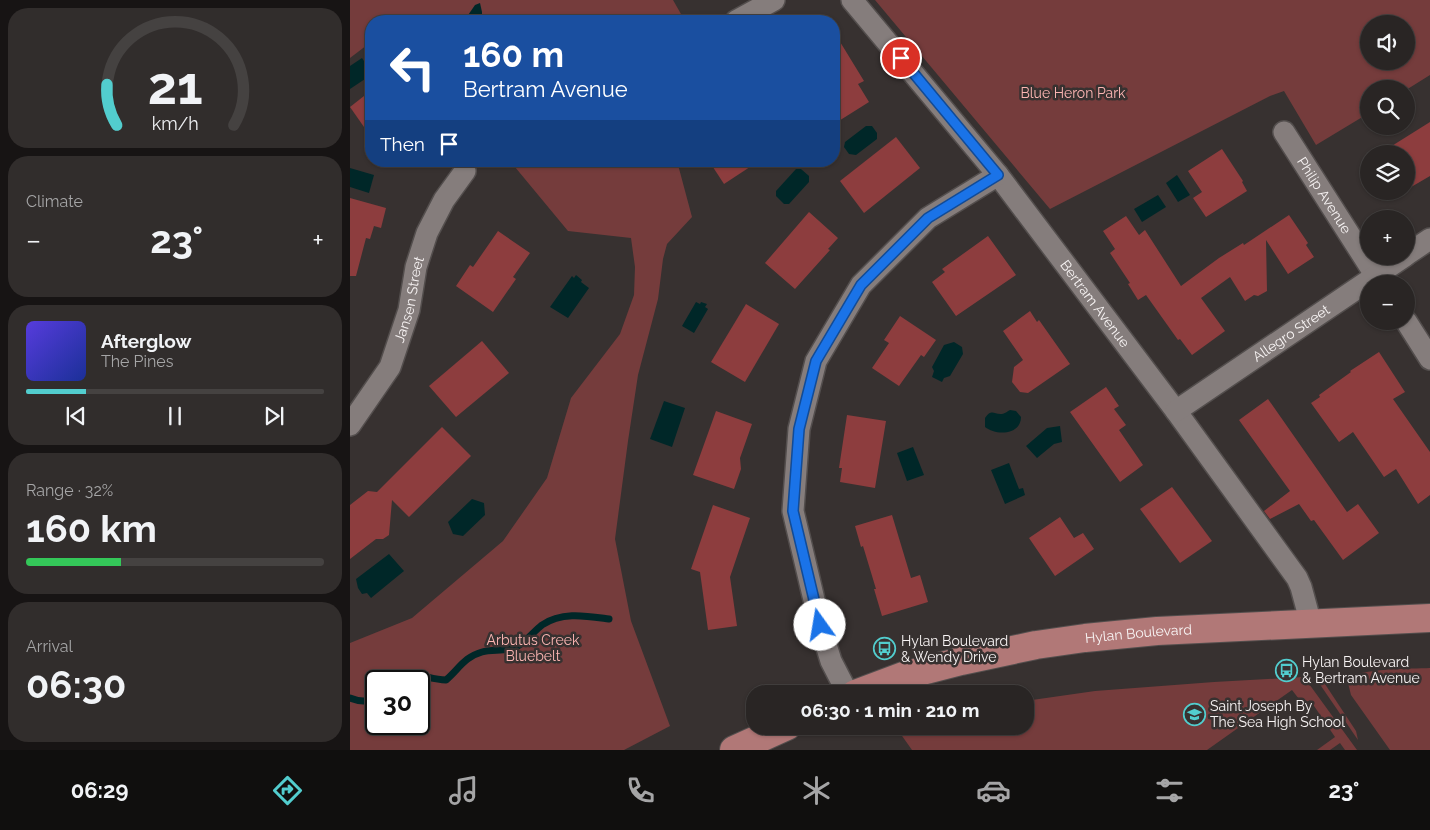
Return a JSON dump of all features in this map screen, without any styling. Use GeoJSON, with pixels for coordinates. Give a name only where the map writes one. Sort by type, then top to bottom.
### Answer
{"type":"FeatureCollection","features":[{"type":"Feature","properties":{"kind":"main road","name":"Hylan Boulevard"},"geometry":{"type":"LineString","coordinates":[[875,685],[931,668],[995,653],[1062,641],[1131,633],[1430,618]]}},
{"type":"Feature","properties":{"kind":"main road"},"geometry":{"type":"LineString","coordinates":[[734,750],[767,735]]}},
{"type":"Feature","properties":{"kind":"street"},"geometry":{"type":"LineString","coordinates":[[747,15],[774,0]]}},
{"type":"Feature","properties":{"kind":"street","name":"Bertram Avenue"},"geometry":{"type":"LineString","coordinates":[[852,0],[998,175],[1176,410],[1297,578],[1311,624]]}},
{"type":"Feature","properties":{"kind":"street","name":"Philip Avenue"},"geometry":{"type":"LineString","coordinates":[[1284,132],[1376,275]]}},
{"type":"Feature","properties":{"kind":"street","name":"Jansen Street"},"geometry":{"type":"LineString","coordinates":[[350,425],[390,367],[410,310],[416,267],[427,232],[444,200],[465,171]]}},
{"type":"Feature","properties":{"kind":"street"},"geometry":{"type":"LineString","coordinates":[[843,685],[831,661],[820,625],[793,511],[799,429],[816,361],[861,285],[928,218],[998,175]]}},
{"type":"Feature","properties":{"kind":"street","name":"Allegro Street"},"geometry":{"type":"LineString","coordinates":[[1415,249],[1430,238]]}},
{"type":"Feature","properties":{"kind":"street","name":"Allegro Street"},"geometry":{"type":"LineString","coordinates":[[1384,275],[1395,265]]}},
{"type":"Feature","properties":{"kind":"street","name":"Allegro Street"},"geometry":{"type":"LineString","coordinates":[[1176,410],[1360,292]]}},
{"type":"Feature","properties":{"kind":"street"},"geometry":{"type":"LineString","coordinates":[[1412,330],[1430,359]]}},
{"type":"Feature","properties":{"kind":"green space"},"geometry":{"type":"Polygon","coordinates":[[[350,0],[673,0],[682,15],[365,15],[365,47],[350,58],[350,0]]]}},
{"type":"Feature","properties":{"kind":"green space","name":"Blue Heron Park"},"geometry":{"type":"Polygon","coordinates":[[[875,0],[1430,0],[1430,75],[1415,84],[1415,80],[1360,80],[1360,118],[1316,145],[1284,91],[1270,96],[1050,209],[875,0]]]}},
{"type":"Feature","properties":{"kind":"green space","name":"Arbutus Creek Bluebelt"},"geometry":{"type":"Polygon","coordinates":[[[515,167],[679,167],[692,217],[667,244],[663,259],[658,299],[638,375],[615,539],[631,621],[670,726],[624,750],[350,750],[350,643],[412,618],[503,541],[547,478],[571,398],[620,334],[634,295],[635,267],[631,238],[568,231],[515,167]]]}},
{"type":"Feature","properties":{"kind":"green space"},"geometry":{"type":"Polygon","coordinates":[[[1430,668],[1430,750],[1390,750],[1351,695],[1347,679],[1354,675],[1374,671],[1430,668]]]}},
{"type":"Feature","properties":{"kind":"green space","name":"Saint Joseph By The Sea High School"},"geometry":{"type":"Polygon","coordinates":[[[1304,677],[1357,750],[1345,750],[1340,743],[1330,750],[1317,750],[1335,737],[1310,700],[1302,703],[1292,690],[1207,750],[912,750],[901,735],[1034,735],[1034,700],[1095,691],[1304,677]]]}},
{"type":"Feature","properties":{"kind":"green space"},"geometry":{"type":"Polygon","coordinates":[[[1323,681],[1356,731],[1358,740],[1319,683],[1323,681]]]}},
{"type":"Feature","properties":{"kind":"water"},"geometry":{"type":"Polygon","coordinates":[[[480,3],[482,15],[468,15],[475,5],[480,3]]]}},
{"type":"Feature","properties":{"kind":"water"},"geometry":{"type":"Polygon","coordinates":[[[362,58],[365,63],[365,79],[350,89],[350,66],[362,58]]]}},
{"type":"Feature","properties":{"kind":"water"},"geometry":{"type":"Polygon","coordinates":[[[866,126],[872,126],[877,133],[877,139],[856,155],[849,154],[844,147],[845,142],[866,126]]]}},
{"type":"Feature","properties":{"kind":"water"},"geometry":{"type":"Polygon","coordinates":[[[350,168],[374,175],[369,193],[350,187],[350,168]]]}},
{"type":"Feature","properties":{"kind":"water"},"geometry":{"type":"Polygon","coordinates":[[[796,169],[801,169],[809,176],[809,182],[789,204],[784,204],[776,196],[776,191],[796,169]]]}},
{"type":"Feature","properties":{"kind":"water"},"geometry":{"type":"Polygon","coordinates":[[[1177,175],[1190,195],[1178,202],[1166,183],[1177,175]]]}},
{"type":"Feature","properties":{"kind":"water"},"geometry":{"type":"Polygon","coordinates":[[[1158,195],[1166,207],[1142,222],[1134,209],[1158,195]]]}},
{"type":"Feature","properties":{"kind":"water"},"geometry":{"type":"Polygon","coordinates":[[[576,275],[589,288],[568,318],[550,307],[572,276],[574,278],[576,275]]]}},
{"type":"Feature","properties":{"kind":"water"},"geometry":{"type":"Polygon","coordinates":[[[696,302],[707,304],[705,307],[708,309],[694,333],[682,326],[696,302]]]}},
{"type":"Feature","properties":{"kind":"water"},"geometry":{"type":"Polygon","coordinates":[[[954,342],[962,347],[963,354],[950,376],[944,378],[942,382],[932,377],[934,371],[932,367],[944,345],[954,342]]]}},
{"type":"Feature","properties":{"kind":"water"},"geometry":{"type":"Polygon","coordinates":[[[664,401],[685,408],[672,447],[650,439],[664,401]]]}},
{"type":"Feature","properties":{"kind":"water"},"geometry":{"type":"Polygon","coordinates":[[[1010,410],[1016,411],[1021,417],[1020,423],[1013,430],[1001,433],[985,427],[985,418],[989,413],[1003,414],[1010,410]]]}},
{"type":"Feature","properties":{"kind":"water"},"geometry":{"type":"Polygon","coordinates":[[[1060,426],[1062,442],[1054,444],[1037,458],[1026,446],[1047,428],[1060,426]]]}},
{"type":"Feature","properties":{"kind":"water"},"geometry":{"type":"Polygon","coordinates":[[[913,447],[924,475],[907,481],[897,453],[913,447]]]}},
{"type":"Feature","properties":{"kind":"water"},"geometry":{"type":"Polygon","coordinates":[[[1009,463],[1019,489],[1023,488],[1025,495],[1005,504],[991,470],[1009,463]]]}},
{"type":"Feature","properties":{"kind":"water"},"geometry":{"type":"Polygon","coordinates":[[[472,499],[484,503],[485,515],[463,536],[453,534],[448,522],[472,499]]]}},
{"type":"Feature","properties":{"kind":"water"},"geometry":{"type":"Polygon","coordinates":[[[389,554],[404,571],[371,598],[367,593],[362,594],[356,579],[389,554]]]}},
{"type":"Feature","properties":{"kind":"building"},"geometry":{"type":"Polygon","coordinates":[[[840,42],[864,81],[858,84],[869,102],[840,120],[840,42]]]}},
{"type":"Feature","properties":{"kind":"building"},"geometry":{"type":"Polygon","coordinates":[[[364,96],[365,128],[350,107],[364,96]]]}},
{"type":"Feature","properties":{"kind":"building"},"geometry":{"type":"Polygon","coordinates":[[[1430,122],[1430,176],[1415,185],[1415,145],[1393,145],[1409,135],[1415,135],[1415,131],[1430,122]]]}},
{"type":"Feature","properties":{"kind":"building"},"geometry":{"type":"Polygon","coordinates":[[[896,137],[920,168],[864,213],[840,181],[896,137]]]}},
{"type":"Feature","properties":{"kind":"building"},"geometry":{"type":"Polygon","coordinates":[[[1222,149],[1243,181],[1247,191],[1206,217],[1193,198],[1202,192],[1188,171],[1222,149]]]}},
{"type":"Feature","properties":{"kind":"building"},"geometry":{"type":"Polygon","coordinates":[[[713,167],[750,167],[724,184],[713,167]]]}},
{"type":"Feature","properties":{"kind":"building"},"geometry":{"type":"Polygon","coordinates":[[[350,198],[386,208],[381,228],[374,226],[370,239],[366,238],[356,276],[350,276],[350,198]]]}},
{"type":"Feature","properties":{"kind":"building"},"geometry":{"type":"Polygon","coordinates":[[[809,212],[838,238],[828,249],[830,250],[795,289],[765,263],[809,212]]]}},
{"type":"Feature","properties":{"kind":"building"},"geometry":{"type":"Polygon","coordinates":[[[1289,215],[1308,243],[1306,245],[1314,257],[1288,274],[1266,240],[1267,291],[1258,296],[1254,295],[1245,301],[1230,277],[1201,298],[1225,331],[1192,355],[1180,339],[1178,340],[1146,295],[1138,300],[1128,284],[1130,283],[1110,253],[1115,249],[1103,231],[1126,216],[1139,235],[1145,230],[1181,286],[1219,258],[1243,243],[1244,245],[1289,215]]]}},
{"type":"Feature","properties":{"kind":"building"},"geometry":{"type":"Polygon","coordinates":[[[498,231],[530,253],[513,277],[516,279],[493,312],[456,286],[470,265],[473,267],[498,231]]]}},
{"type":"Feature","properties":{"kind":"building"},"geometry":{"type":"Polygon","coordinates":[[[988,236],[1016,275],[956,316],[932,282],[945,272],[942,269],[988,236]]]}},
{"type":"Feature","properties":{"kind":"building"},"geometry":{"type":"Polygon","coordinates":[[[746,304],[779,324],[745,382],[711,362],[746,304]]]}},
{"type":"Feature","properties":{"kind":"building"},"geometry":{"type":"Polygon","coordinates":[[[1030,311],[1037,322],[1039,320],[1070,364],[1028,393],[1020,392],[1012,382],[1014,367],[1023,360],[1003,331],[1030,311]]]}},
{"type":"Feature","properties":{"kind":"building"},"geometry":{"type":"Polygon","coordinates":[[[900,316],[936,340],[924,357],[921,355],[899,386],[872,368],[889,343],[884,340],[900,316]]]}},
{"type":"Feature","properties":{"kind":"building"},"geometry":{"type":"Polygon","coordinates":[[[482,341],[509,373],[456,417],[429,386],[482,341]]]}},
{"type":"Feature","properties":{"kind":"building"},"geometry":{"type":"Polygon","coordinates":[[[1379,352],[1405,392],[1393,399],[1430,452],[1430,495],[1418,504],[1396,469],[1384,477],[1353,432],[1339,442],[1311,403],[1350,371],[1379,352]]]}},
{"type":"Feature","properties":{"kind":"building"},"geometry":{"type":"Polygon","coordinates":[[[1106,387],[1119,406],[1114,409],[1126,425],[1119,430],[1143,465],[1120,482],[1070,412],[1106,387]]]}},
{"type":"Feature","properties":{"kind":"building"},"geometry":{"type":"Polygon","coordinates":[[[1268,399],[1347,512],[1358,504],[1379,533],[1343,560],[1314,520],[1311,521],[1299,504],[1270,519],[1264,511],[1290,491],[1239,420],[1268,399]]]}},
{"type":"Feature","properties":{"kind":"building"},"geometry":{"type":"Polygon","coordinates":[[[716,411],[752,424],[740,458],[741,469],[734,489],[693,475],[716,411]]]}},
{"type":"Feature","properties":{"kind":"building"},"geometry":{"type":"Polygon","coordinates":[[[847,415],[886,421],[875,488],[840,482],[842,468],[839,468],[847,415]]]}},
{"type":"Feature","properties":{"kind":"building"},"geometry":{"type":"Polygon","coordinates":[[[442,427],[471,456],[409,517],[392,500],[389,535],[383,539],[376,539],[350,559],[350,505],[368,491],[377,492],[442,427]]]}},
{"type":"Feature","properties":{"kind":"building"},"geometry":{"type":"Polygon","coordinates":[[[1172,487],[1212,541],[1180,563],[1140,509],[1172,487]]]}},
{"type":"Feature","properties":{"kind":"building"},"geometry":{"type":"Polygon","coordinates":[[[713,505],[750,518],[730,577],[737,626],[708,630],[700,572],[691,569],[713,505]]]}},
{"type":"Feature","properties":{"kind":"building"},"geometry":{"type":"Polygon","coordinates":[[[892,515],[911,578],[920,575],[928,602],[882,616],[874,589],[876,589],[855,526],[892,515]]]}},
{"type":"Feature","properties":{"kind":"building"},"geometry":{"type":"Polygon","coordinates":[[[1060,517],[1074,538],[1083,533],[1094,549],[1055,576],[1029,538],[1060,517]]]}},
{"type":"Feature","properties":{"kind":"waterway"},"geometry":{"type":"LineString","coordinates":[[430,677],[446,680],[462,664],[476,654],[516,647],[542,625],[558,618],[575,616],[609,619]]}},
{"type":"Feature","properties":{"kind":"waterway"},"geometry":{"type":"LineString","coordinates":[[350,698],[365,701]]}},
{"type":"Feature","properties":{"kind":"place","name":"Hylan Boulevard & Wendy Drive"},"geometry":{"type":"Point","coordinates":[885,649]}},
{"type":"Feature","properties":{"kind":"place","name":"Hylan Boulevard & Bertram Avenue"},"geometry":{"type":"Point","coordinates":[1286,670]}},
{"type":"Feature","properties":{"kind":"place","name":"Saint Joseph By The Sea High School"},"geometry":{"type":"Point","coordinates":[1194,714]}},
{"type":"Feature","properties":{"kind":"route"},"geometry":{"type":"LineString","coordinates":[[820,625],[793,511],[799,429],[816,361],[861,285],[928,218],[998,175],[901,58]]}}]}
